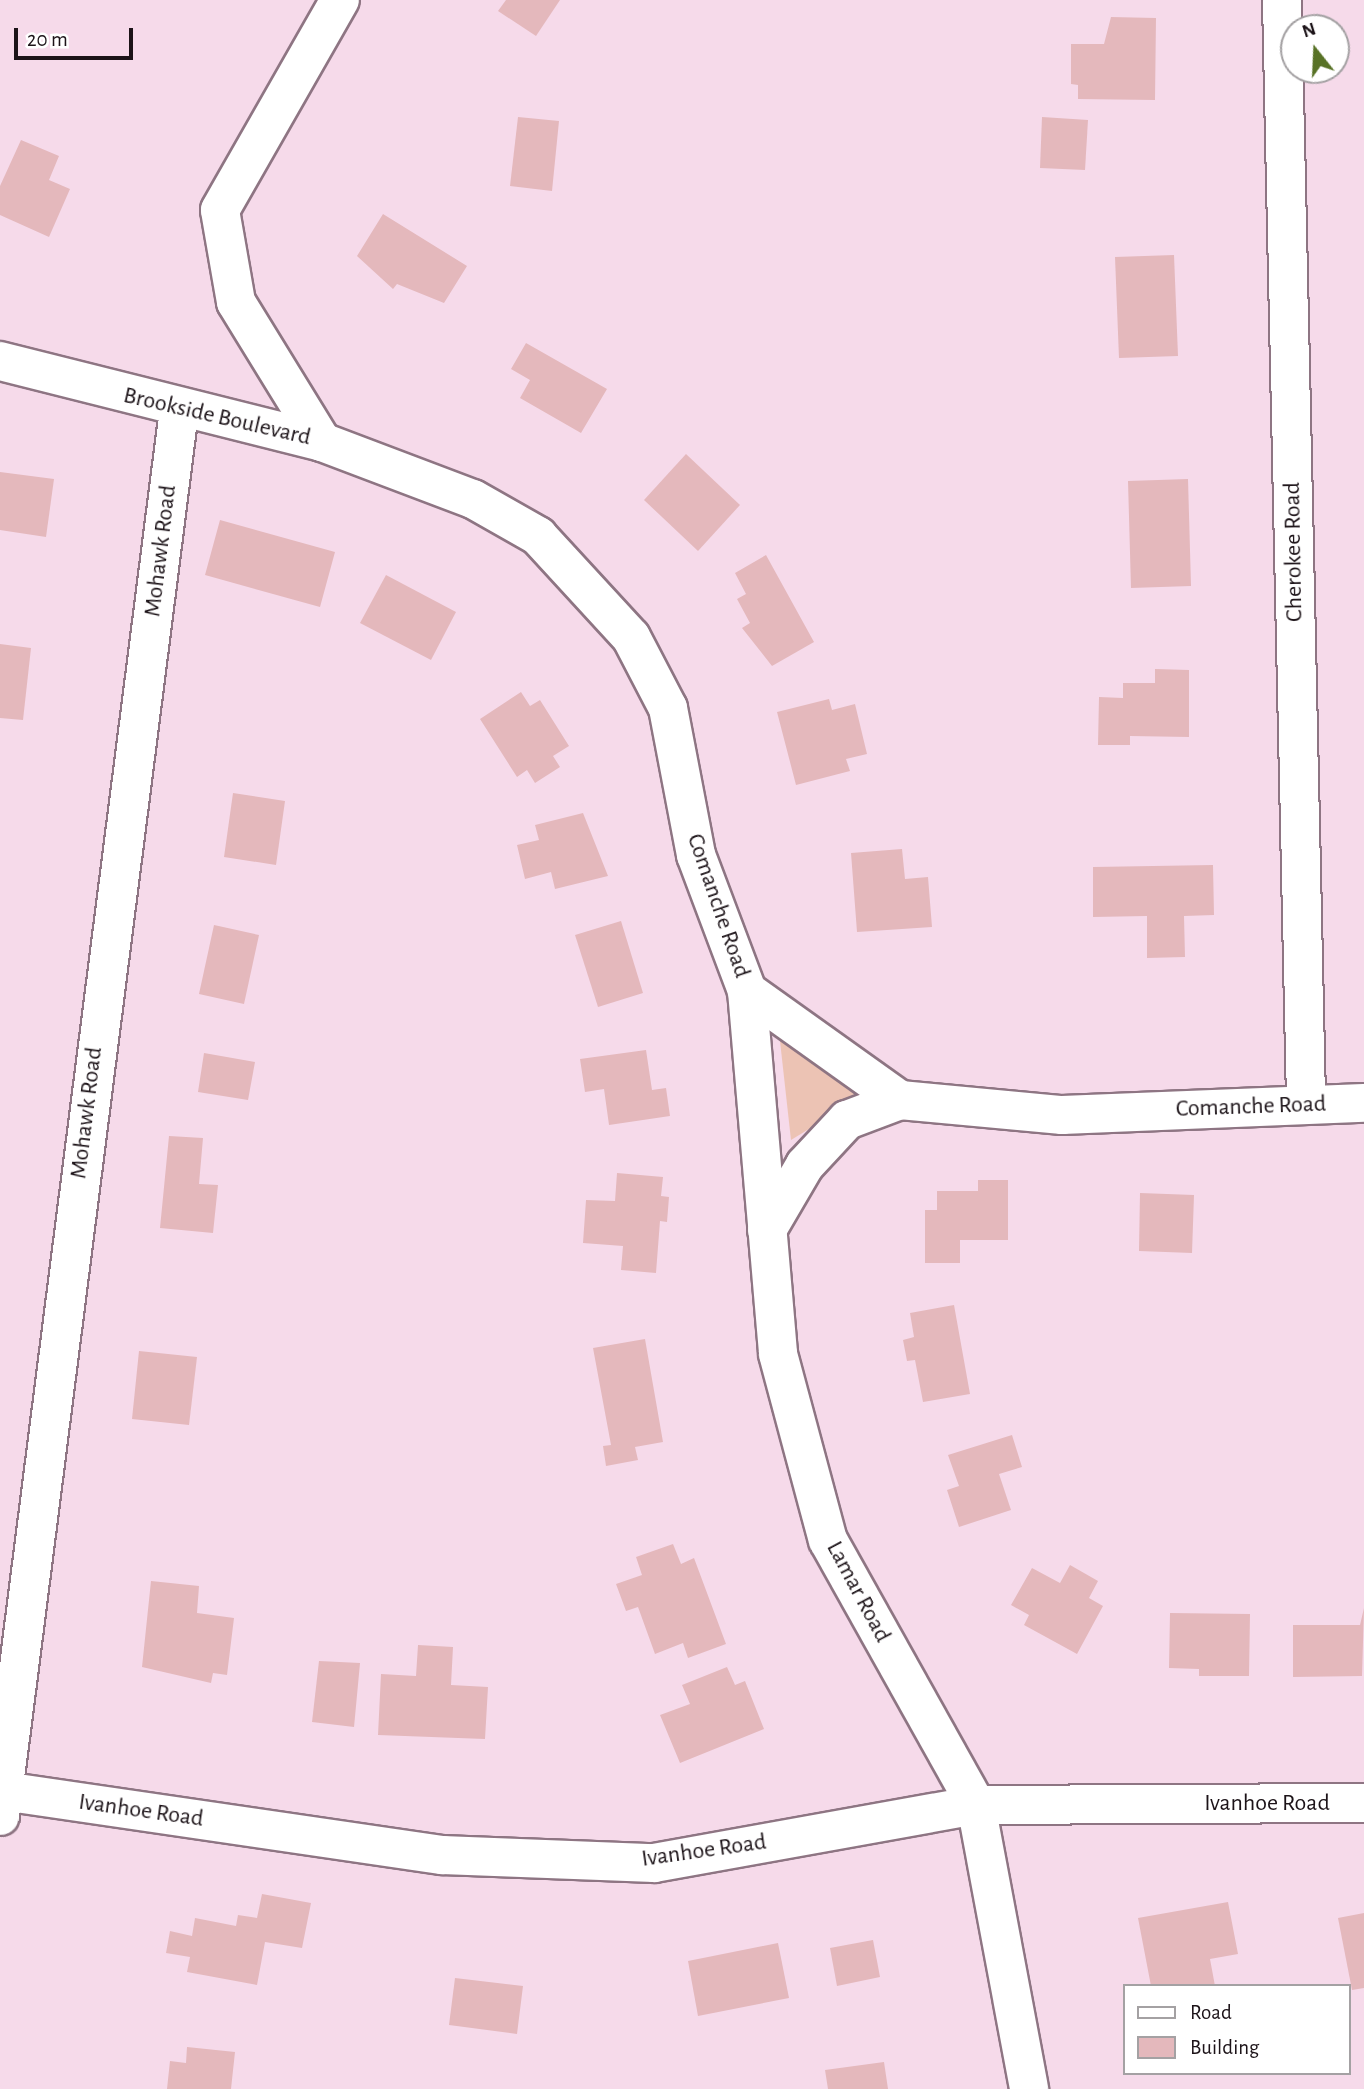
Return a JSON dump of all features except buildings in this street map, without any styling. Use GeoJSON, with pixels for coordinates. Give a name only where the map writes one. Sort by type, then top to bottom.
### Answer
{"type":"FeatureCollection","features":[{"type":"Feature","properties":{"kind":"street","name":"Brookside Boulevard"},"geometry":{"type":"LineString","coordinates":[[322,442],[236,302],[220,209],[340,0]]}},
{"type":"Feature","properties":{"kind":"street","name":"Cherokee Road"},"geometry":{"type":"LineString","coordinates":[[1282,0],[1306,1104]]}},
{"type":"Feature","properties":{"kind":"street","name":"Brookside Boulevard"},"geometry":{"type":"LineString","coordinates":[[0,361],[179,411],[322,442]]}},
{"type":"Feature","properties":{"kind":"street","name":"Mohawk Road"},"geometry":{"type":"LineString","coordinates":[[2,1803],[179,411]]}},
{"type":"Feature","properties":{"kind":"street","name":"Comanche Road"},"geometry":{"type":"LineString","coordinates":[[322,442],[473,499],[538,536],[631,637],[668,708],[696,855],[747,991],[900,1100],[1062,1115],[1364,1103]]}},
{"type":"Feature","properties":{"kind":"street","name":"Lamar Road"},"geometry":{"type":"LineString","coordinates":[[747,991],[778,1354],[828,1540],[976,1805],[1029,2089]]}},
{"type":"Feature","properties":{"kind":"street"},"geometry":{"type":"LineString","coordinates":[[768,1230],[805,1165],[847,1120],[900,1100]]}},
{"type":"Feature","properties":{"kind":"street","name":"Ivanhoe Road"},"geometry":{"type":"LineString","coordinates":[[2,1803],[442,1855],[654,1863],[976,1805],[1364,1803]]}},
{"type":"Feature","properties":{"kind":"shaded area"},"geometry":{"type":"Polygon","coordinates":[[[779,1032],[871,1091],[791,1140],[779,1032]]]}}]}
